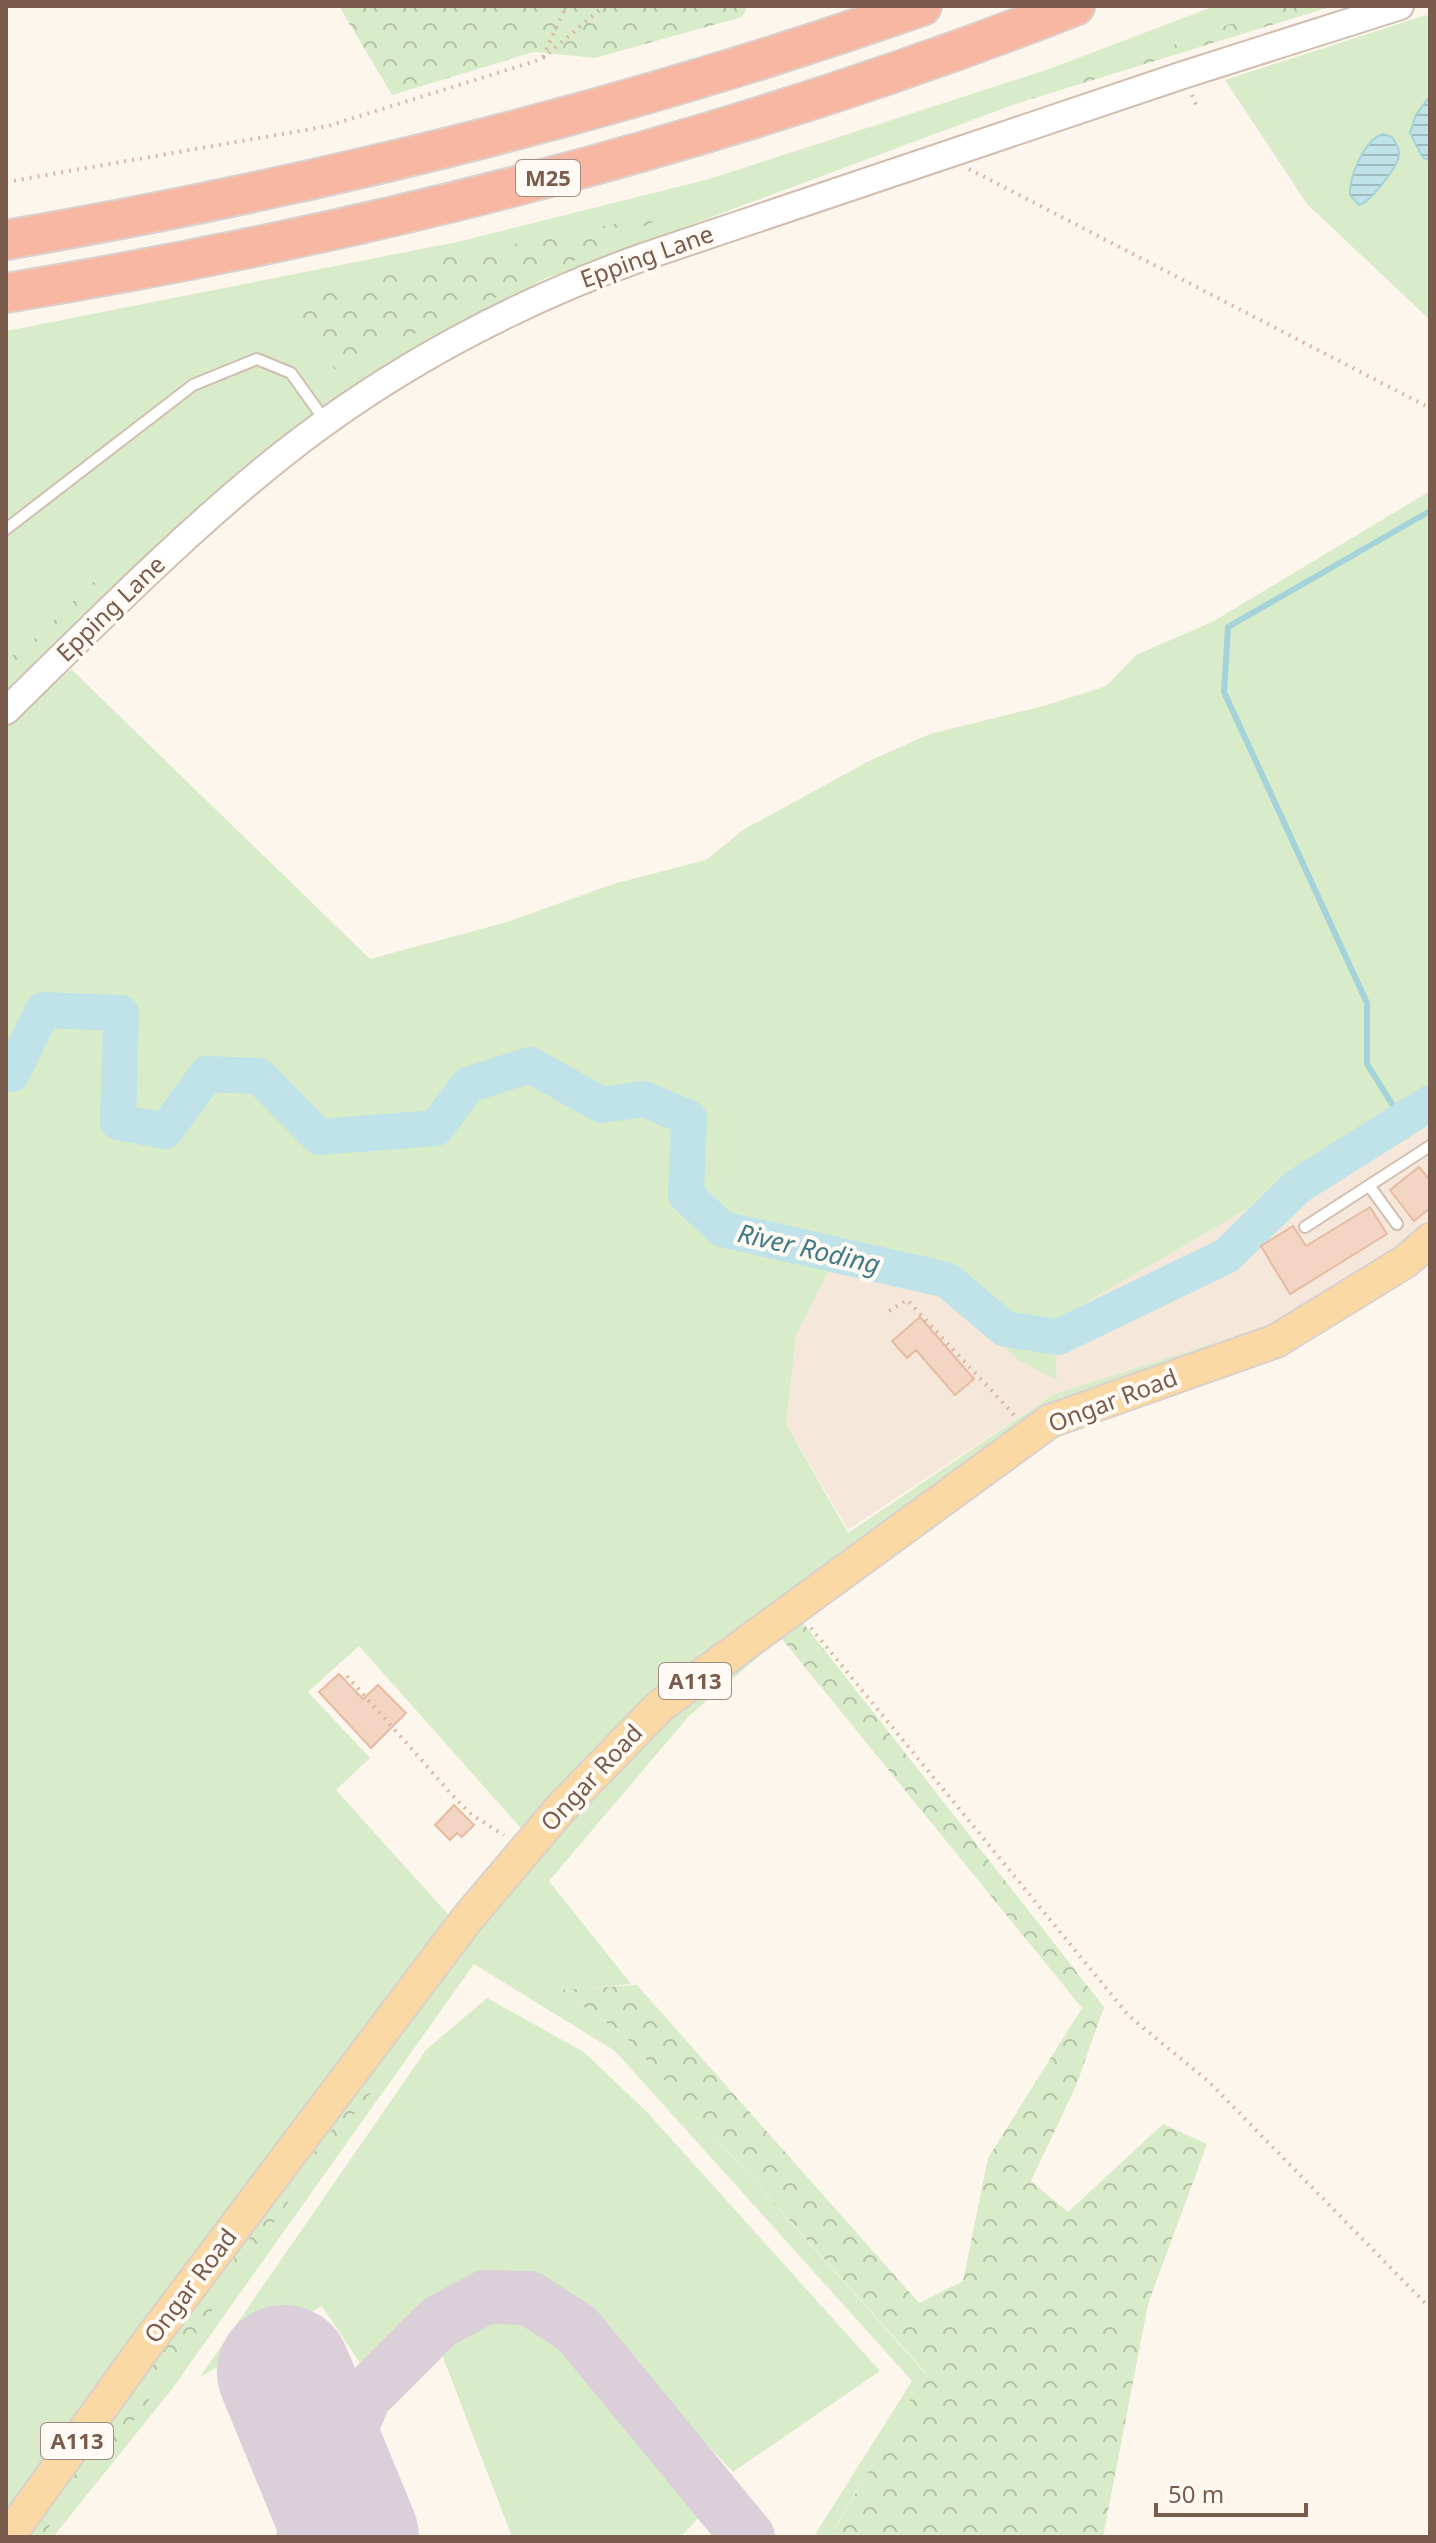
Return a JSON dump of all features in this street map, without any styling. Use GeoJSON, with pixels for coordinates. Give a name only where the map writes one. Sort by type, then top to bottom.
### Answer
{"type":"FeatureCollection","features":[{"type":"Feature","properties":{"kind":"highway","name":"M25"},"geometry":{"type":"LineString","coordinates":[[6,240],[238,197],[472,144],[709,77],[922,6]]}},
{"type":"Feature","properties":{"kind":"highway","name":"M25"},"geometry":{"type":"LineString","coordinates":[[6,293],[232,253],[536,182],[826,95],[1075,6]]}},
{"type":"Feature","properties":{"kind":"main road","name":"Ongar Road"},"geometry":{"type":"LineString","coordinates":[[8,2537],[202,2270],[467,1919],[527,1849],[660,1706],[1050,1421],[1276,1341],[1406,1261],[1430,1240]]}},
{"type":"Feature","properties":{"kind":"street","name":"Epping Lane"},"geometry":{"type":"LineString","coordinates":[[6,711],[214,512],[327,422],[430,356],[569,286],[942,155],[1400,6]]}},
{"type":"Feature","properties":{"kind":"lane"},"geometry":{"type":"LineString","coordinates":[[6,529],[193,385],[257,359],[291,373],[327,422]]}},
{"type":"Feature","properties":{"kind":"lane"},"geometry":{"type":"LineString","coordinates":[[1305,1227],[1430,1146]]}},
{"type":"Feature","properties":{"kind":"lane"},"geometry":{"type":"LineString","coordinates":[[1370,1187],[1397,1224]]}},
{"type":"Feature","properties":{"kind":"path"},"geometry":{"type":"LineString","coordinates":[[542,59],[566,6]]}},
{"type":"Feature","properties":{"kind":"path"},"geometry":{"type":"LineString","coordinates":[[6,182],[328,126],[542,59],[604,6]]}},
{"type":"Feature","properties":{"kind":"path"},"geometry":{"type":"LineString","coordinates":[[942,155],[1430,408]]}},
{"type":"Feature","properties":{"kind":"path"},"geometry":{"type":"LineString","coordinates":[[889,1311],[907,1300],[1032,1435]]}},
{"type":"Feature","properties":{"kind":"path"},"geometry":{"type":"LineString","coordinates":[[795,1608],[1129,2016],[1208,2081],[1430,2308]]}},
{"type":"Feature","properties":{"kind":"path"},"geometry":{"type":"LineString","coordinates":[[347,1676],[472,1815],[527,1849]]}},
{"type":"Feature","properties":{"kind":"shaded area"},"geometry":{"type":"Polygon","coordinates":[[[1430,1092],[1430,1222],[1400,1249],[1265,1327],[1054,1394],[848,1530],[786,1424],[796,1335],[828,1272],[943,1287],[1018,1360],[1057,1379],[1054,1321],[1261,1201],[1430,1092]]]}},
{"type":"Feature","properties":{"kind":"green space"},"geometry":{"type":"Polygon","coordinates":[[[339,6],[748,6],[742,17],[595,58],[534,52],[392,95],[339,6]]]}},
{"type":"Feature","properties":{"kind":"green space"},"geometry":{"type":"Polygon","coordinates":[[[1215,6],[1279,6],[542,280],[347,393],[287,434],[161,545],[6,695],[6,688],[105,571],[24,649],[6,659],[6,331],[457,242],[706,180],[1049,69],[1215,6]]]}},
{"type":"Feature","properties":{"kind":"green space"},"geometry":{"type":"Polygon","coordinates":[[[1279,6],[1333,6],[1009,106],[1279,6]]]}},
{"type":"Feature","properties":{"kind":"green space"},"geometry":{"type":"Polygon","coordinates":[[[1426,15],[1430,20],[1430,320],[1307,204],[1225,80],[1426,15]]]}},
{"type":"Feature","properties":{"kind":"green space"},"geometry":{"type":"Polygon","coordinates":[[[671,213],[524,285],[335,369],[281,304],[422,262],[671,213]]]}},
{"type":"Feature","properties":{"kind":"green space"},"geometry":{"type":"Polygon","coordinates":[[[1430,491],[1430,1092],[1261,1201],[1054,1321],[1057,1380],[1018,1360],[943,1287],[828,1272],[796,1335],[786,1424],[848,1533],[1054,1394],[1265,1327],[1400,1249],[1430,1222],[1430,1252],[1055,1431],[796,1619],[805,1625],[771,1646],[689,1716],[549,1881],[631,1984],[561,1991],[624,2035],[926,2374],[836,2526],[840,2537],[817,2537],[816,2533],[912,2381],[615,2051],[474,1964],[172,2389],[53,2537],[6,2537],[6,728],[71,669],[370,959],[507,922],[613,884],[706,860],[743,830],[869,761],[930,734],[1047,705],[1106,686],[1136,655],[1212,622],[1430,491]],[[359,1646],[308,1692],[370,1758],[336,1790],[454,1921],[526,1834],[359,1646]]]}},
{"type":"Feature","properties":{"kind":"green space"},"geometry":{"type":"Polygon","coordinates":[[[114,562],[6,688],[6,659],[24,649],[114,562]]]}},
{"type":"Feature","properties":{"kind":"green space"},"geometry":{"type":"Polygon","coordinates":[[[805,1625],[1104,2007],[1076,2086],[1031,2181],[1068,2212],[1163,2124],[1207,2144],[1148,2304],[1103,2537],[840,2537],[836,2527],[926,2373],[624,2035],[560,1990],[637,1985],[919,2303],[963,2281],[988,2158],[1082,2008],[782,1639],[805,1625]]]}},
{"type":"Feature","properties":{"kind":"green space"},"geometry":{"type":"Polygon","coordinates":[[[487,1998],[584,2052],[647,2112],[880,2371],[733,2472],[661,2397],[603,2325],[558,2289],[507,2277],[446,2293],[398,2331],[366,2372],[322,2306],[200,2377],[426,2050],[487,1998]]]}},
{"type":"Feature","properties":{"kind":"green space"},"geometry":{"type":"Polygon","coordinates":[[[436,2011],[320,2157],[139,2414],[41,2537],[25,2537],[144,2372],[384,2063],[436,2011]]]}},
{"type":"Feature","properties":{"kind":"green space"},"geometry":{"type":"Polygon","coordinates":[[[504,2310],[550,2325],[572,2338],[708,2507],[681,2537],[512,2537],[439,2347],[470,2320],[504,2310]]]}},
{"type":"Feature","properties":{"kind":"water"},"geometry":{"type":"Polygon","coordinates":[[[1430,96],[1430,160],[1423,158],[1410,133],[1416,115],[1430,96]]]}},
{"type":"Feature","properties":{"kind":"water"},"geometry":{"type":"Polygon","coordinates":[[[1383,134],[1392,137],[1399,156],[1382,184],[1359,205],[1350,195],[1355,169],[1364,150],[1383,134]]]}},
{"type":"Feature","properties":{"kind":"building"},"geometry":{"type":"Polygon","coordinates":[[[1419,1167],[1430,1180],[1430,1208],[1414,1221],[1390,1190],[1419,1167]]]}},
{"type":"Feature","properties":{"kind":"building"},"geometry":{"type":"Polygon","coordinates":[[[1370,1207],[1387,1234],[1290,1294],[1261,1246],[1293,1226],[1306,1246],[1370,1207]]]}},
{"type":"Feature","properties":{"kind":"building"},"geometry":{"type":"Polygon","coordinates":[[[920,1317],[974,1379],[955,1395],[916,1350],[907,1358],[892,1341],[920,1317]]]}},
{"type":"Feature","properties":{"kind":"building"},"geometry":{"type":"Polygon","coordinates":[[[339,1674],[363,1699],[378,1685],[406,1713],[371,1748],[319,1692],[339,1674]]]}},
{"type":"Feature","properties":{"kind":"building"},"geometry":{"type":"Polygon","coordinates":[[[454,1805],[474,1825],[462,1837],[457,1833],[450,1840],[435,1825],[454,1805]]]}},
{"type":"Feature","properties":{"kind":"waterway"},"geometry":{"type":"LineString","coordinates":[[1402,1120],[1367,1064],[1367,1003],[1224,692],[1228,627],[1430,511]]}},
{"type":"Feature","properties":{"kind":"waterway","name":"River Roding"},"geometry":{"type":"LineString","coordinates":[[6,1074],[12,1074],[43,1010],[121,1013],[118,1122],[165,1131],[207,1074],[259,1076],[319,1137],[436,1128],[468,1085],[530,1065],[602,1105],[644,1099],[689,1118],[686,1195],[722,1229],[947,1280],[1005,1329],[1058,1337],[1226,1256],[1298,1186],[1430,1103]]}},
{"type":"Feature","properties":{"kind":"taxiway"},"geometry":{"type":"LineString","coordinates":[[303,2537],[365,2396],[439,2322],[485,2297],[529,2298],[577,2329],[748,2537]]}},
{"type":"Feature","properties":{"kind":"runway"},"geometry":{"type":"LineString","coordinates":[[284,2372],[352,2537]]}}]}
